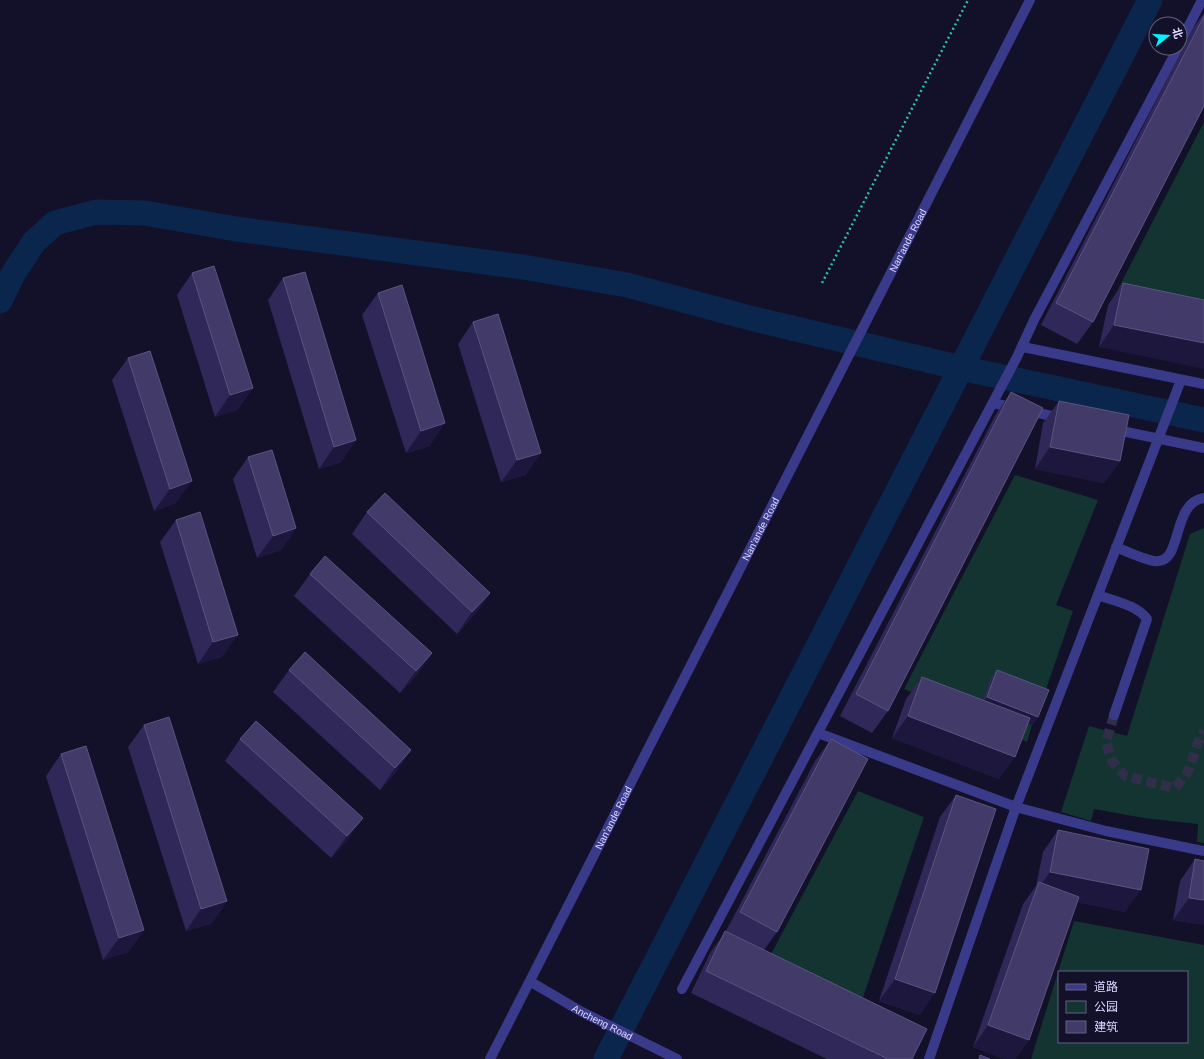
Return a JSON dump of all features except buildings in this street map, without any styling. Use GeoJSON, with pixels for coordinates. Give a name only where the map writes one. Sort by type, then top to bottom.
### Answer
{"type":"FeatureCollection","features":[{"type":"Feature","properties":{"kind":"street","name":"Nan'ande Road"},"geometry":{"type":"LineString","coordinates":[[490,1059],[531,982],[849,359],[1030,0]]}},
{"type":"Feature","properties":{"kind":"street"},"geometry":{"type":"LineString","coordinates":[[1188,31],[1200,14],[1202,0]]}},
{"type":"Feature","properties":{"kind":"street"},"geometry":{"type":"LineString","coordinates":[[682,989],[993,403],[1034,320],[1174,56]]}},
{"type":"Feature","properties":{"kind":"street"},"geometry":{"type":"LineString","coordinates":[[1022,347],[1204,384]]}},
{"type":"Feature","properties":{"kind":"street"},"geometry":{"type":"LineString","coordinates":[[928,1059],[1016,807],[1182,380]]}},
{"type":"Feature","properties":{"kind":"street"},"geometry":{"type":"LineString","coordinates":[[993,403],[1068,419]]}},
{"type":"Feature","properties":{"kind":"street"},"geometry":{"type":"LineString","coordinates":[[1106,427],[1204,448]]}},
{"type":"Feature","properties":{"kind":"street"},"geometry":{"type":"LineString","coordinates":[[1116,547],[1155,562],[1164,560],[1173,548],[1184,513],[1190,504],[1198,499],[1204,498]]}},
{"type":"Feature","properties":{"kind":"street"},"geometry":{"type":"LineString","coordinates":[[1098,595],[1136,609],[1143,613],[1147,619],[1114,715]]}},
{"type":"Feature","properties":{"kind":"street"},"geometry":{"type":"LineString","coordinates":[[818,733],[1016,807],[1106,831],[1204,851]]}},
{"type":"Feature","properties":{"kind":"street","name":"Ancheng Road"},"geometry":{"type":"LineString","coordinates":[[531,982],[582,1012],[677,1059]]}},
{"type":"Feature","properties":{"kind":"path"},"geometry":{"type":"LineString","coordinates":[[822,283],[968,0]]}},
{"type":"Feature","properties":{"kind":"green space"},"geometry":{"type":"Polygon","coordinates":[[[1204,122],[1204,313],[1116,293],[1204,122]]]}},
{"type":"Feature","properties":{"kind":"green space"},"geometry":{"type":"Polygon","coordinates":[[[1015,475],[1098,500],[1056,605],[1073,611],[1043,698],[981,705],[1032,725],[1027,742],[904,689],[1015,475]]]}},
{"type":"Feature","properties":{"kind":"green space"},"geometry":{"type":"Polygon","coordinates":[[[1204,528],[1204,843],[1197,842],[1198,824],[1144,818],[1094,809],[1091,821],[1061,812],[1089,726],[1127,736],[1190,534],[1204,528]]]}},
{"type":"Feature","properties":{"kind":"green space"},"geometry":{"type":"Polygon","coordinates":[[[858,791],[924,817],[856,1018],[762,971],[858,791]]]}},
{"type":"Feature","properties":{"kind":"green space"},"geometry":{"type":"Polygon","coordinates":[[[1074,921],[1204,945],[1204,1059],[1031,1059],[1058,972],[1058,1043],[1188,1043],[1188,971],[1058,971],[1074,921]]]}},
{"type":"Feature","properties":{"kind":"waterway"},"geometry":{"type":"LineString","coordinates":[[606,1059],[1150,0]]}},
{"type":"Feature","properties":{"kind":"waterway"},"geometry":{"type":"LineString","coordinates":[[0,301],[13,274],[34,242],[55,223],[96,212],[145,213],[236,229],[523,267],[627,285],[750,318],[961,368],[1204,420]]}},
{"type":"Feature","properties":{"kind":"tunnel"},"geometry":{"type":"LineString","coordinates":[[1114,715],[1106,742],[1112,761],[1125,776],[1174,788],[1186,775],[1196,747],[1204,731]]}}]}
